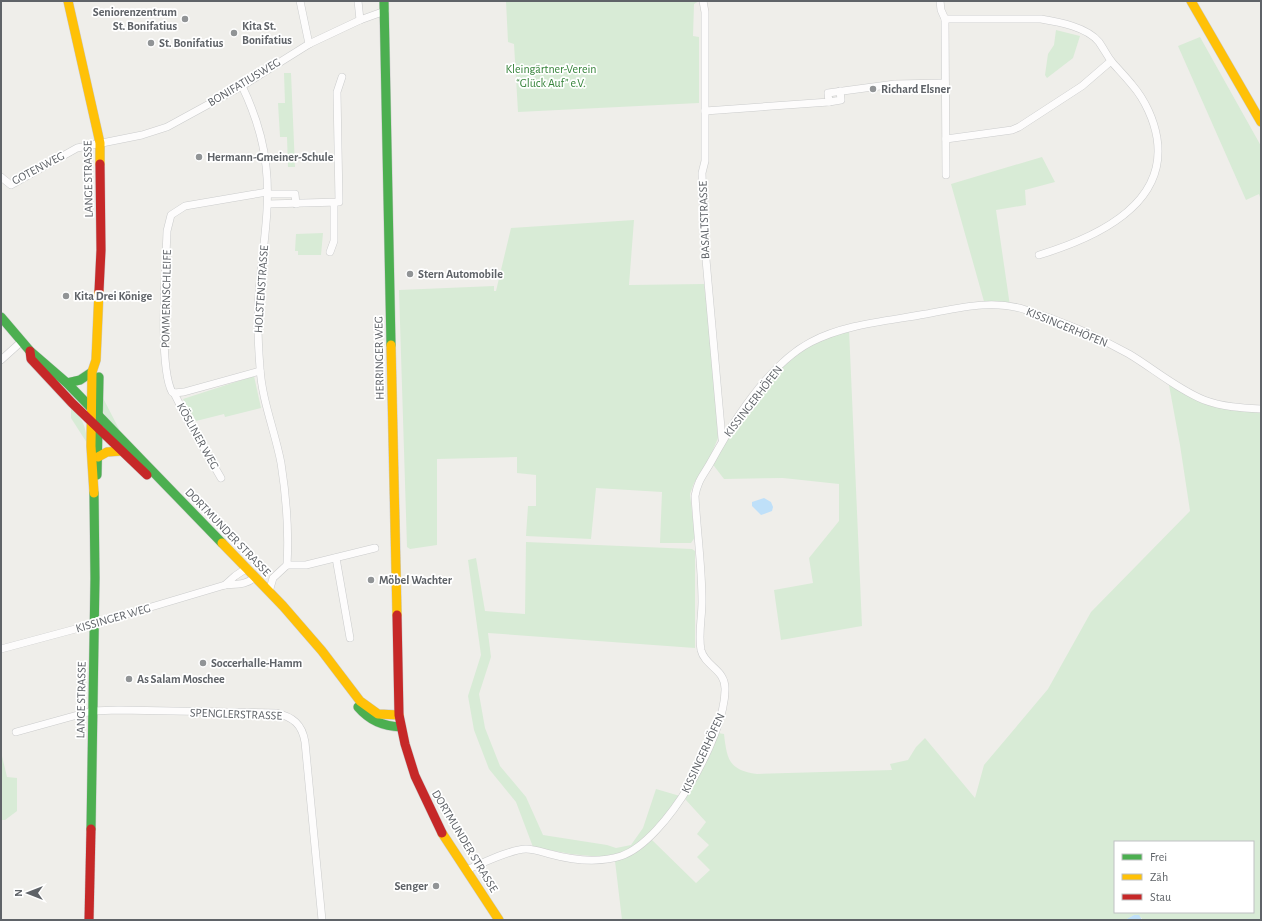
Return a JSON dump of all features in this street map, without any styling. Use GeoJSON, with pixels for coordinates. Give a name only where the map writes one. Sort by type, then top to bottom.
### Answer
{"type":"FeatureCollection","features":[{"type":"Feature","properties":{"kind":"main road","name":"LANGE STRASSE"},"geometry":{"type":"LineString","coordinates":[[68,1],[100,143],[101,250],[96,360],[92,372],[91,409],[99,429],[98,472],[94,480]]}},
{"type":"Feature","properties":{"kind":"main road","name":"HERRINGER WEG"},"geometry":{"type":"LineString","coordinates":[[384,1],[399,715]]}},
{"type":"Feature","properties":{"kind":"main road"},"geometry":{"type":"LineString","coordinates":[[1192,1],[1261,122]]}},
{"type":"Feature","properties":{"kind":"main road","name":"DORTMUNDER STRASSE"},"geometry":{"type":"LineString","coordinates":[[1,318],[21,342],[67,383],[91,409]]}},
{"type":"Feature","properties":{"kind":"main road","name":"DORTMUNDER STRASSE"},"geometry":{"type":"LineString","coordinates":[[30,351],[32,359],[95,419],[255,580],[269,592],[322,651],[365,705],[378,714],[399,715],[407,753],[422,793],[435,820],[499,920]]}},
{"type":"Feature","properties":{"kind":"main road","name":"LANGE STRASSE"},"geometry":{"type":"LineString","coordinates":[[89,920],[94,624],[94,480],[92,470],[99,368],[96,360]]}},
{"type":"Feature","properties":{"kind":"main road"},"geometry":{"type":"LineString","coordinates":[[67,383],[80,380],[92,372]]}},
{"type":"Feature","properties":{"kind":"main road","name":"DORTMUNDER STRASSE"},"geometry":{"type":"LineString","coordinates":[[99,429],[153,479],[245,570]]}},
{"type":"Feature","properties":{"kind":"main road"},"geometry":{"type":"LineString","coordinates":[[98,457],[107,452],[121,451]]}},
{"type":"Feature","properties":{"kind":"main road","name":"DORTMUNDER STRASSE"},"geometry":{"type":"LineString","coordinates":[[255,580],[326,664],[362,712],[379,724],[401,727]]}},
{"type":"Feature","properties":{"kind":"street"},"geometry":{"type":"LineString","coordinates":[[300,1],[309,44]]}},
{"type":"Feature","properties":{"kind":"street"},"geometry":{"type":"LineString","coordinates":[[358,1],[360,20]]}},
{"type":"Feature","properties":{"kind":"street","name":"BASALTSTRASSE"},"geometry":{"type":"LineString","coordinates":[[703,1],[705,12],[705,161],[702,173],[704,237],[722,440]]}},
{"type":"Feature","properties":{"kind":"street"},"geometry":{"type":"LineString","coordinates":[[940,1],[941,10],[945,19],[946,175]]}},
{"type":"Feature","properties":{"kind":"street","name":"BONIFATIUSWEG"},"geometry":{"type":"LineString","coordinates":[[100,143],[142,135],[168,127],[242,86],[309,44],[360,20],[385,11]]}},
{"type":"Feature","properties":{"kind":"street"},"geometry":{"type":"LineString","coordinates":[[945,19],[1041,20],[1056,22],[1084,32],[1098,41],[1111,61],[1134,87],[1152,117],[1158,148],[1155,177],[1147,192],[1136,204],[1104,228],[1084,239],[1038,255]]}},
{"type":"Feature","properties":{"kind":"street"},"geometry":{"type":"LineString","coordinates":[[946,139],[1012,130],[1019,127],[1082,86],[1111,61]]}},
{"type":"Feature","properties":{"kind":"street"},"geometry":{"type":"LineString","coordinates":[[268,204],[334,204],[339,202],[337,92],[342,77]]}},
{"type":"Feature","properties":{"kind":"street"},"geometry":{"type":"LineString","coordinates":[[705,111],[829,102],[828,93],[840,91],[895,84],[945,83]]}},
{"type":"Feature","properties":{"kind":"street","name":"HOLSTENSTRASSE"},"geometry":{"type":"LineString","coordinates":[[242,86],[253,110],[262,144],[267,193],[268,204],[258,307],[260,371],[266,406],[280,462],[288,549],[287,565]]}},
{"type":"Feature","properties":{"kind":"street","name":"GOTENWEG"},"geometry":{"type":"LineString","coordinates":[[1,177],[11,185],[78,148],[100,143]]}},
{"type":"Feature","properties":{"kind":"street","name":"POMMERNSCHLEIFE"},"geometry":{"type":"LineString","coordinates":[[174,393],[169,387],[164,338],[167,231],[171,215],[185,206],[267,193],[295,194],[296,204]]}},
{"type":"Feature","properties":{"kind":"street"},"geometry":{"type":"LineString","coordinates":[[330,252],[334,241],[334,204]]}},
{"type":"Feature","properties":{"kind":"street","name":"KISSINGERHÖFEN"},"geometry":{"type":"LineString","coordinates":[[466,870],[518,850],[526,849],[574,859],[607,859],[622,856],[631,852],[650,837],[688,790],[719,725],[724,708],[725,689],[724,679],[721,673],[705,658],[700,643],[702,602],[695,496],[697,482],[711,462],[722,440],[772,373],[790,356],[811,342],[861,326],[985,305],[1006,306],[1025,309],[1079,330],[1125,352],[1184,389],[1205,400],[1229,407],[1261,409]]}},
{"type":"Feature","properties":{"kind":"street"},"geometry":{"type":"LineString","coordinates":[[1,360],[21,342]]}},
{"type":"Feature","properties":{"kind":"street"},"geometry":{"type":"LineString","coordinates":[[174,393],[203,387],[260,371]]}},
{"type":"Feature","properties":{"kind":"street","name":"KÖSLINER WEG"},"geometry":{"type":"LineString","coordinates":[[174,393],[188,421],[221,478]]}},
{"type":"Feature","properties":{"kind":"street"},"geometry":{"type":"LineString","coordinates":[[287,565],[306,565],[375,548]]}},
{"type":"Feature","properties":{"kind":"street"},"geometry":{"type":"LineString","coordinates":[[336,558],[350,638]]}},
{"type":"Feature","properties":{"kind":"street","name":"KISSINGER WEG"},"geometry":{"type":"LineString","coordinates":[[1,649],[94,624],[225,585],[273,578],[287,565]]}},
{"type":"Feature","properties":{"kind":"street","name":"KISSINGER WEG"},"geometry":{"type":"LineString","coordinates":[[225,585],[245,570]]}},
{"type":"Feature","properties":{"kind":"street"},"geometry":{"type":"LineString","coordinates":[[269,592],[273,578]]}},
{"type":"Feature","properties":{"kind":"street","name":"SPENGLERSTRASSE"},"geometry":{"type":"LineString","coordinates":[[16,732],[92,711],[118,710],[276,713],[290,716],[301,727],[305,742],[322,920]]}},
{"type":"Feature","properties":{"kind":"green space","name":"Kleingärtner-Verein “Glück Auf” e.V."},"geometry":{"type":"Polygon","coordinates":[[[506,1],[699,1],[694,4],[693,36],[699,37],[699,103],[518,112],[514,44],[508,42],[506,1]]]}},
{"type":"Feature","properties":{"kind":"green space"},"geometry":{"type":"Polygon","coordinates":[[[1056,30],[1080,36],[1073,58],[1047,78],[1045,75],[1048,54],[1054,45],[1056,30]]]}},
{"type":"Feature","properties":{"kind":"green space"},"geometry":{"type":"Polygon","coordinates":[[[1200,37],[1261,146],[1261,200],[1259,194],[1246,200],[1178,46],[1200,37]]]}},
{"type":"Feature","properties":{"kind":"green space"},"geometry":{"type":"Polygon","coordinates":[[[284,73],[291,73],[295,167],[288,167],[287,137],[280,137],[278,103],[285,103],[284,73]]]}},
{"type":"Feature","properties":{"kind":"green space"},"geometry":{"type":"Polygon","coordinates":[[[1042,157],[1055,182],[1025,190],[1026,205],[996,210],[1010,306],[985,305],[951,184],[1042,157]]]}},
{"type":"Feature","properties":{"kind":"green space"},"geometry":{"type":"Polygon","coordinates":[[[634,220],[629,285],[704,284],[712,347],[718,438],[709,460],[694,483],[690,494],[695,537],[691,543],[660,543],[662,492],[596,488],[591,539],[526,536],[528,506],[536,506],[536,475],[517,473],[517,457],[437,459],[437,545],[410,549],[407,547],[399,290],[494,286],[494,291],[496,291],[511,228],[634,220]]]}},
{"type":"Feature","properties":{"kind":"green space"},"geometry":{"type":"Polygon","coordinates":[[[323,233],[321,255],[298,255],[298,251],[295,251],[296,234],[323,233]]]}},
{"type":"Feature","properties":{"kind":"green space"},"geometry":{"type":"Polygon","coordinates":[[[849,329],[862,626],[781,640],[774,590],[813,583],[809,558],[839,521],[839,484],[783,478],[724,479],[711,462],[759,390],[801,348],[849,329]]]}},
{"type":"Feature","properties":{"kind":"green space"},"geometry":{"type":"Polygon","coordinates":[[[254,376],[261,408],[225,417],[224,414],[196,421],[183,399],[254,376]]]}},
{"type":"Feature","properties":{"kind":"green space"},"geometry":{"type":"Polygon","coordinates":[[[1169,385],[1202,403],[1261,411],[1261,920],[1142,920],[1142,918],[1134,915],[1125,920],[622,920],[615,861],[635,853],[652,840],[696,883],[710,870],[697,857],[709,845],[697,834],[706,822],[685,799],[718,733],[724,734],[726,751],[731,762],[740,770],[757,774],[892,770],[890,764],[908,760],[916,747],[925,738],[975,798],[984,765],[1048,689],[1091,612],[1190,511],[1169,385]]]}},
{"type":"Feature","properties":{"kind":"green space"},"geometry":{"type":"Polygon","coordinates":[[[103,398],[119,429],[118,430],[104,412],[103,398]]]}},
{"type":"Feature","properties":{"kind":"green space"},"geometry":{"type":"Polygon","coordinates":[[[71,408],[83,423],[87,443],[71,418],[71,408]]]}},
{"type":"Feature","properties":{"kind":"green space"},"geometry":{"type":"Polygon","coordinates":[[[526,542],[692,549],[695,551],[695,648],[488,633],[491,657],[479,694],[485,728],[500,766],[526,797],[543,835],[607,845],[616,848],[631,845],[643,828],[656,789],[680,796],[656,827],[627,852],[601,857],[571,854],[533,847],[516,802],[489,769],[474,730],[468,696],[481,655],[468,560],[476,558],[485,611],[525,614],[526,542]]]}},
{"type":"Feature","properties":{"kind":"green space"},"geometry":{"type":"Polygon","coordinates":[[[1,752],[7,777],[17,778],[17,811],[5,820],[1,820],[1,752]]]}},
{"type":"Feature","properties":{"kind":"water"},"geometry":{"type":"Polygon","coordinates":[[[764,498],[771,502],[773,507],[772,511],[761,515],[752,506],[752,502],[764,498]]]}},
{"type":"Feature","properties":{"kind":"water"},"geometry":{"type":"Polygon","coordinates":[[[1134,915],[1139,915],[1142,920],[1125,920],[1134,915]]]}},
{"type":"Feature","properties":{"kind":"traffic: fast"},"geometry":{"type":"LineString","coordinates":[[384,1],[391,345]]}},
{"type":"Feature","properties":{"kind":"traffic: fast"},"geometry":{"type":"LineString","coordinates":[[1,317],[30,351],[67,383],[222,543]]}},
{"type":"Feature","properties":{"kind":"traffic: fast"},"geometry":{"type":"LineString","coordinates":[[67,383],[80,380],[92,372]]}},
{"type":"Feature","properties":{"kind":"traffic: fast"},"geometry":{"type":"LineString","coordinates":[[97,475],[99,377]]}},
{"type":"Feature","properties":{"kind":"traffic: fast"},"geometry":{"type":"LineString","coordinates":[[91,829],[95,578],[94,493]]}},
{"type":"Feature","properties":{"kind":"traffic: fast"},"geometry":{"type":"LineString","coordinates":[[358,707],[367,716],[377,722],[401,727]]}},
{"type":"Feature","properties":{"kind":"traffic: slow"},"geometry":{"type":"LineString","coordinates":[[68,1],[100,143],[100,164]]}},
{"type":"Feature","properties":{"kind":"traffic: slow"},"geometry":{"type":"LineString","coordinates":[[1191,1],[1261,122]]}},
{"type":"Feature","properties":{"kind":"traffic: slow"},"geometry":{"type":"LineString","coordinates":[[94,493],[91,446],[92,372],[96,360],[99,291]]}},
{"type":"Feature","properties":{"kind":"traffic: slow"},"geometry":{"type":"LineString","coordinates":[[391,345],[397,615]]}},
{"type":"Feature","properties":{"kind":"traffic: slow"},"geometry":{"type":"LineString","coordinates":[[98,457],[107,452],[121,451]]}},
{"type":"Feature","properties":{"kind":"traffic: slow"},"geometry":{"type":"LineString","coordinates":[[222,543],[283,606],[322,651],[360,701],[378,714],[399,715]]}},
{"type":"Feature","properties":{"kind":"traffic: slow"},"geometry":{"type":"LineString","coordinates":[[442,833],[499,920]]}},
{"type":"Feature","properties":{"kind":"traffic: jam"},"geometry":{"type":"LineString","coordinates":[[99,291],[101,250],[100,164]]}},
{"type":"Feature","properties":{"kind":"traffic: jam"},"geometry":{"type":"LineString","coordinates":[[30,351],[31,359],[72,403],[147,475]]}},
{"type":"Feature","properties":{"kind":"traffic: jam"},"geometry":{"type":"LineString","coordinates":[[397,615],[399,715],[405,744],[415,776],[442,833]]}},
{"type":"Feature","properties":{"kind":"traffic: jam"},"geometry":{"type":"LineString","coordinates":[[89,920],[91,829]]}},
{"type":"Feature","properties":{"kind":"place","name":"Seniorenzentrum St. Bonifatius"},"geometry":{"type":"Point","coordinates":[185,19]}},
{"type":"Feature","properties":{"kind":"place","name":"Kita St. Bonifatius"},"geometry":{"type":"Point","coordinates":[234,33]}},
{"type":"Feature","properties":{"kind":"place","name":"St. Bonifatius"},"geometry":{"type":"Point","coordinates":[151,43]}},
{"type":"Feature","properties":{"kind":"place","name":"Richard Elsner"},"geometry":{"type":"Point","coordinates":[873,89]}},
{"type":"Feature","properties":{"kind":"place","name":"Hermann-Gmeiner-Schule"},"geometry":{"type":"Point","coordinates":[199,157]}},
{"type":"Feature","properties":{"kind":"place","name":"Stern Automobile"},"geometry":{"type":"Point","coordinates":[410,274]}},
{"type":"Feature","properties":{"kind":"place","name":"Kita Drei Könige"},"geometry":{"type":"Point","coordinates":[66,296]}},
{"type":"Feature","properties":{"kind":"place","name":"Möbel Wachter"},"geometry":{"type":"Point","coordinates":[371,580]}},
{"type":"Feature","properties":{"kind":"place","name":"Soccerhalle-Hamm"},"geometry":{"type":"Point","coordinates":[203,663]}},
{"type":"Feature","properties":{"kind":"place","name":"As Salam Moschee"},"geometry":{"type":"Point","coordinates":[129,679]}},
{"type":"Feature","properties":{"kind":"place","name":"Senger"},"geometry":{"type":"Point","coordinates":[436,886]}}]}
